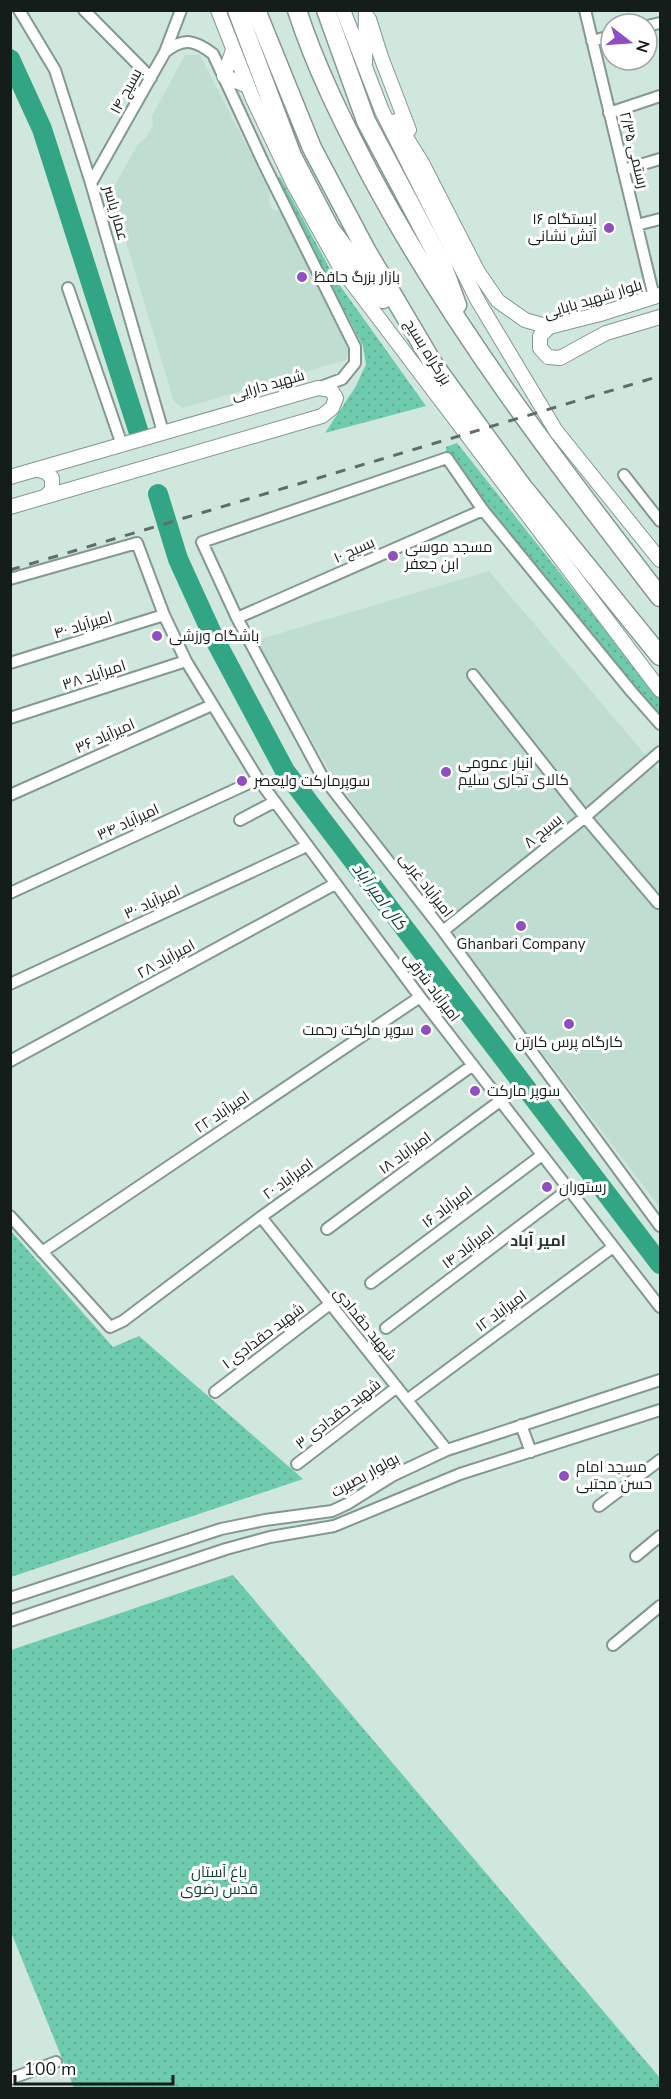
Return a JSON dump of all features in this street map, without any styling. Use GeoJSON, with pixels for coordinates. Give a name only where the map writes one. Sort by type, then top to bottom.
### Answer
{"type":"FeatureCollection","features":[{"type":"Feature","properties":{"kind":"highway"},"geometry":{"type":"LineString","coordinates":[[237,10],[292,156],[330,229],[434,365]]}},
{"type":"Feature","properties":{"kind":"highway","name":"بزرگراه بسیج"},"geometry":{"type":"LineString","coordinates":[[256,10],[312,148],[366,250],[434,365],[522,486],[660,656]]}},
{"type":"Feature","properties":{"kind":"highway"},"geometry":{"type":"LineString","coordinates":[[297,10],[306,38],[347,130],[400,231],[471,341],[554,460],[660,597]]}},
{"type":"Feature","properties":{"kind":"highway"},"geometry":{"type":"LineString","coordinates":[[326,10],[366,121],[441,264],[471,341]]}},
{"type":"Feature","properties":{"kind":"main road"},"geometry":{"type":"LineString","coordinates":[[218,10],[248,86],[293,183],[340,267],[660,690]]}},
{"type":"Feature","properties":{"kind":"main road"},"geometry":{"type":"LineString","coordinates":[[343,10],[382,111],[478,302],[556,431],[660,560]]}},
{"type":"Feature","properties":{"kind":"main road"},"geometry":{"type":"LineString","coordinates":[[366,10],[365,70],[422,163],[478,272],[498,301],[525,320],[549,327]]}},
{"type":"Feature","properties":{"kind":"main road"},"geometry":{"type":"LineString","coordinates":[[366,10],[381,57],[422,163]]}},
{"type":"Feature","properties":{"kind":"main road"},"geometry":{"type":"LineString","coordinates":[[233,50],[224,76],[248,86]]}},
{"type":"Feature","properties":{"kind":"main road","name":"بلوار شهید بابایی"},"geometry":{"type":"LineString","coordinates":[[657,296],[549,327],[540,336],[540,348],[543,354],[554,359],[560,358],[606,333],[660,317]]}},
{"type":"Feature","properties":{"kind":"main road","name":"شهید دارایی"},"geometry":{"type":"LineString","coordinates":[[10,477],[318,388],[332,390],[336,398],[332,408],[322,416],[10,507]]}},
{"type":"Feature","properties":{"kind":"main road"},"geometry":{"type":"LineString","coordinates":[[38,470],[46,472],[52,478],[52,489],[46,496]]}},
{"type":"Feature","properties":{"kind":"street","name":"عمار یاسر"},"geometry":{"type":"LineString","coordinates":[[19,10],[56,70],[92,183],[163,432]]}},
{"type":"Feature","properties":{"kind":"street"},"geometry":{"type":"LineString","coordinates":[[84,10],[151,78]]}},
{"type":"Feature","properties":{"kind":"street","name":"بسیج ۱۴"},"geometry":{"type":"LineString","coordinates":[[92,183],[165,52],[181,10]]}},
{"type":"Feature","properties":{"kind":"street","name":"رستمی ۲/۳۵"},"geometry":{"type":"LineString","coordinates":[[585,10],[623,170],[657,296]]}},
{"type":"Feature","properties":{"kind":"street"},"geometry":{"type":"LineString","coordinates":[[592,41],[599,39]]}},
{"type":"Feature","properties":{"kind":"street"},"geometry":{"type":"LineString","coordinates":[[165,52],[176,44],[186,41],[202,45],[213,54],[263,162],[355,347],[355,363],[342,379],[318,388]]}},
{"type":"Feature","properties":{"kind":"street"},"geometry":{"type":"LineString","coordinates":[[609,112],[660,96]]}},
{"type":"Feature","properties":{"kind":"street"},"geometry":{"type":"LineString","coordinates":[[623,170],[660,159]]}},
{"type":"Feature","properties":{"kind":"street"},"geometry":{"type":"LineString","coordinates":[[637,225],[660,219]]}},
{"type":"Feature","properties":{"kind":"street"},"geometry":{"type":"LineString","coordinates":[[69,288],[122,445]]}},
{"type":"Feature","properties":{"kind":"street","name":"امیرآباد غربی"},"geometry":{"type":"LineString","coordinates":[[483,510],[447,458],[202,542],[237,618],[322,776],[443,931],[660,1226]]}},
{"type":"Feature","properties":{"kind":"street"},"geometry":{"type":"LineString","coordinates":[[624,475],[660,521]]}},
{"type":"Feature","properties":{"kind":"street"},"geometry":{"type":"LineString","coordinates":[[483,510],[660,724]]}},
{"type":"Feature","properties":{"kind":"street","name":"بسیج ۱۰"},"geometry":{"type":"LineString","coordinates":[[237,618],[483,510]]}},
{"type":"Feature","properties":{"kind":"street","name":"امیرآباد شرقی"},"geometry":{"type":"LineString","coordinates":[[10,579],[137,543],[164,615],[186,661],[258,779],[420,997],[660,1307]]}},
{"type":"Feature","properties":{"kind":"street","name":"امیرآباد ۴۰"},"geometry":{"type":"LineString","coordinates":[[10,663],[164,615]]}},
{"type":"Feature","properties":{"kind":"street","name":"امیرآباد ۳۸"},"geometry":{"type":"LineString","coordinates":[[10,718],[186,661]]}},
{"type":"Feature","properties":{"kind":"street"},"geometry":{"type":"LineString","coordinates":[[474,675],[585,817],[658,903]]}},
{"type":"Feature","properties":{"kind":"street","name":"امیرآباد ۳۶"},"geometry":{"type":"LineString","coordinates":[[10,795],[212,705]]}},
{"type":"Feature","properties":{"kind":"street","name":"بسیج ۸"},"geometry":{"type":"LineString","coordinates":[[443,931],[585,817],[660,752]]}},
{"type":"Feature","properties":{"kind":"street","name":"امیرآباد ۳۴"},"geometry":{"type":"LineString","coordinates":[[10,892],[258,779]]}},
{"type":"Feature","properties":{"kind":"street"},"geometry":{"type":"LineString","coordinates":[[240,820],[274,802]]}},
{"type":"Feature","properties":{"kind":"street","name":"امیرآباد ۳۰"},"geometry":{"type":"LineString","coordinates":[[10,984],[307,846]]}},
{"type":"Feature","properties":{"kind":"street","name":"امیرآباد ۲۸"},"geometry":{"type":"LineString","coordinates":[[10,1061],[335,884]]}},
{"type":"Feature","properties":{"kind":"street","name":"امیرآباد ۲۲"},"geometry":{"type":"LineString","coordinates":[[42,1252],[420,997]]}},
{"type":"Feature","properties":{"kind":"street","name":"امیرآباد ۲۰"},"geometry":{"type":"LineString","coordinates":[[42,1252],[110,1327],[123,1321],[261,1217],[473,1065]]}},
{"type":"Feature","properties":{"kind":"street","name":"امیرآباد ۱۸"},"geometry":{"type":"LineString","coordinates":[[327,1229],[500,1101]]}},
{"type":"Feature","properties":{"kind":"street","name":"امیرآباد ۱۶"},"geometry":{"type":"LineString","coordinates":[[370,1283],[542,1155]]}},
{"type":"Feature","properties":{"kind":"street","name":"امیرآباد ۱۴"},"geometry":{"type":"LineString","coordinates":[[386,1328],[569,1189]]}},
{"type":"Feature","properties":{"kind":"street"},"geometry":{"type":"LineString","coordinates":[[10,1216],[42,1252]]}},
{"type":"Feature","properties":{"kind":"street","name":"شهید حقدادی"},"geometry":{"type":"LineString","coordinates":[[261,1217],[447,1450]]}},
{"type":"Feature","properties":{"kind":"street","name":"امیرآباد ۱۲"},"geometry":{"type":"LineString","coordinates":[[407,1400],[613,1247]]}},
{"type":"Feature","properties":{"kind":"street","name":"شهید حقدادی ۱"},"geometry":{"type":"LineString","coordinates":[[215,1392],[330,1304]]}},
{"type":"Feature","properties":{"kind":"street","name":"بولوار بصیرت"},"geometry":{"type":"LineString","coordinates":[[10,1598],[221,1529],[332,1510],[347,1504],[392,1476],[447,1450],[660,1380]]}},
{"type":"Feature","properties":{"kind":"street","name":"شهید حقدادی ۳"},"geometry":{"type":"LineString","coordinates":[[297,1464],[397,1388]]}},
{"type":"Feature","properties":{"kind":"street"},"geometry":{"type":"LineString","coordinates":[[10,1621],[226,1549],[270,1537],[334,1526],[439,1482],[660,1410]]}},
{"type":"Feature","properties":{"kind":"street"},"geometry":{"type":"LineString","coordinates":[[521,1425],[531,1452]]}},
{"type":"Feature","properties":{"kind":"street"},"geometry":{"type":"LineString","coordinates":[[599,1506],[660,1460]]}},
{"type":"Feature","properties":{"kind":"street"},"geometry":{"type":"LineString","coordinates":[[636,1556],[660,1536]]}},
{"type":"Feature","properties":{"kind":"street"},"geometry":{"type":"LineString","coordinates":[[141,1555],[149,1575]]}},
{"type":"Feature","properties":{"kind":"street"},"geometry":{"type":"LineString","coordinates":[[612,1645],[660,1606]]}},
{"type":"Feature","properties":{"kind":"street"},"geometry":{"type":"LineString","coordinates":[[10,2079],[56,2061]]}},
{"type":"Feature","properties":{"kind":"shaded area"},"geometry":{"type":"Polygon","coordinates":[[[185,55],[200,55],[270,192],[269,202],[272,209],[281,212],[350,348],[346,360],[183,408],[174,402],[111,192],[138,144],[146,138],[153,125],[152,116],[185,55]]]}},
{"type":"Feature","properties":{"kind":"shaded area"},"geometry":{"type":"Polygon","coordinates":[[[489,571],[660,772],[660,1208],[332,775],[254,641],[489,571]]]}},
{"type":"Feature","properties":{"kind":"green space"},"geometry":{"type":"Polygon","coordinates":[[[280,177],[336,280],[426,406],[325,433],[356,386],[366,364],[363,346],[276,179],[280,177]]]}},
{"type":"Feature","properties":{"kind":"green space"},"geometry":{"type":"Polygon","coordinates":[[[457,443],[660,699],[660,720],[446,455],[446,447],[457,443]]]}},
{"type":"Feature","properties":{"kind":"green space"},"geometry":{"type":"Polygon","coordinates":[[[11,1231],[113,1347],[139,1336],[303,1479],[11,1577],[11,1231]]]}},
{"type":"Feature","properties":{"kind":"green space","name":"باغ آستان قدس رضوی"},"geometry":{"type":"Polygon","coordinates":[[[233,1575],[660,2078],[660,2088],[74,2088],[11,1932],[11,1650],[233,1575]]]}},
{"type":"Feature","properties":{"kind":"waterway"},"geometry":{"type":"LineString","coordinates":[[10,59],[42,129],[138,430]]}},
{"type":"Feature","properties":{"kind":"waterway","name":"کال امیر آباد"},"geometry":{"type":"LineString","coordinates":[[158,494],[178,559],[214,638],[285,771],[660,1264]]}},
{"type":"Feature","properties":{"kind":"railway"},"geometry":{"type":"LineString","coordinates":[[10,570],[660,376]]}},
{"type":"Feature","properties":{"kind":"place","name":"ایستگاه ۱۶ آتش نشانی"},"geometry":{"type":"Point","coordinates":[609,228]}},
{"type":"Feature","properties":{"kind":"place","name":"بازار بزرگ حافظ"},"geometry":{"type":"Point","coordinates":[302,277]}},
{"type":"Feature","properties":{"kind":"place","name":"مسجد موسی ابن جعفر"},"geometry":{"type":"Point","coordinates":[393,556]}},
{"type":"Feature","properties":{"kind":"place","name":"باشگاه ورزشی"},"geometry":{"type":"Point","coordinates":[157,636]}},
{"type":"Feature","properties":{"kind":"place","name":"انبار عمومی کالای تجاری سلیم"},"geometry":{"type":"Point","coordinates":[446,772]}},
{"type":"Feature","properties":{"kind":"place","name":"سوپرمارکت ولیعصر"},"geometry":{"type":"Point","coordinates":[242,781]}},
{"type":"Feature","properties":{"kind":"place","name":"Ghanbari Company"},"geometry":{"type":"Point","coordinates":[521,926]}},
{"type":"Feature","properties":{"kind":"place","name":"کارگاه پرس کارتن"},"geometry":{"type":"Point","coordinates":[569,1024]}},
{"type":"Feature","properties":{"kind":"place","name":"سوپر مارکت رحمت"},"geometry":{"type":"Point","coordinates":[426,1030]}},
{"type":"Feature","properties":{"kind":"place","name":"سوپر مارکت"},"geometry":{"type":"Point","coordinates":[475,1091]}},
{"type":"Feature","properties":{"kind":"place","name":"رستوران"},"geometry":{"type":"Point","coordinates":[547,1187]}},
{"type":"Feature","properties":{"kind":"place","name":"مسجد امام حسن مجتبی"},"geometry":{"type":"Point","coordinates":[564,1476]}},
{"type":"Feature","properties":{"kind":"district","name":"امیر آباد"},"geometry":{"type":"Point","coordinates":[538,1240]}}]}
